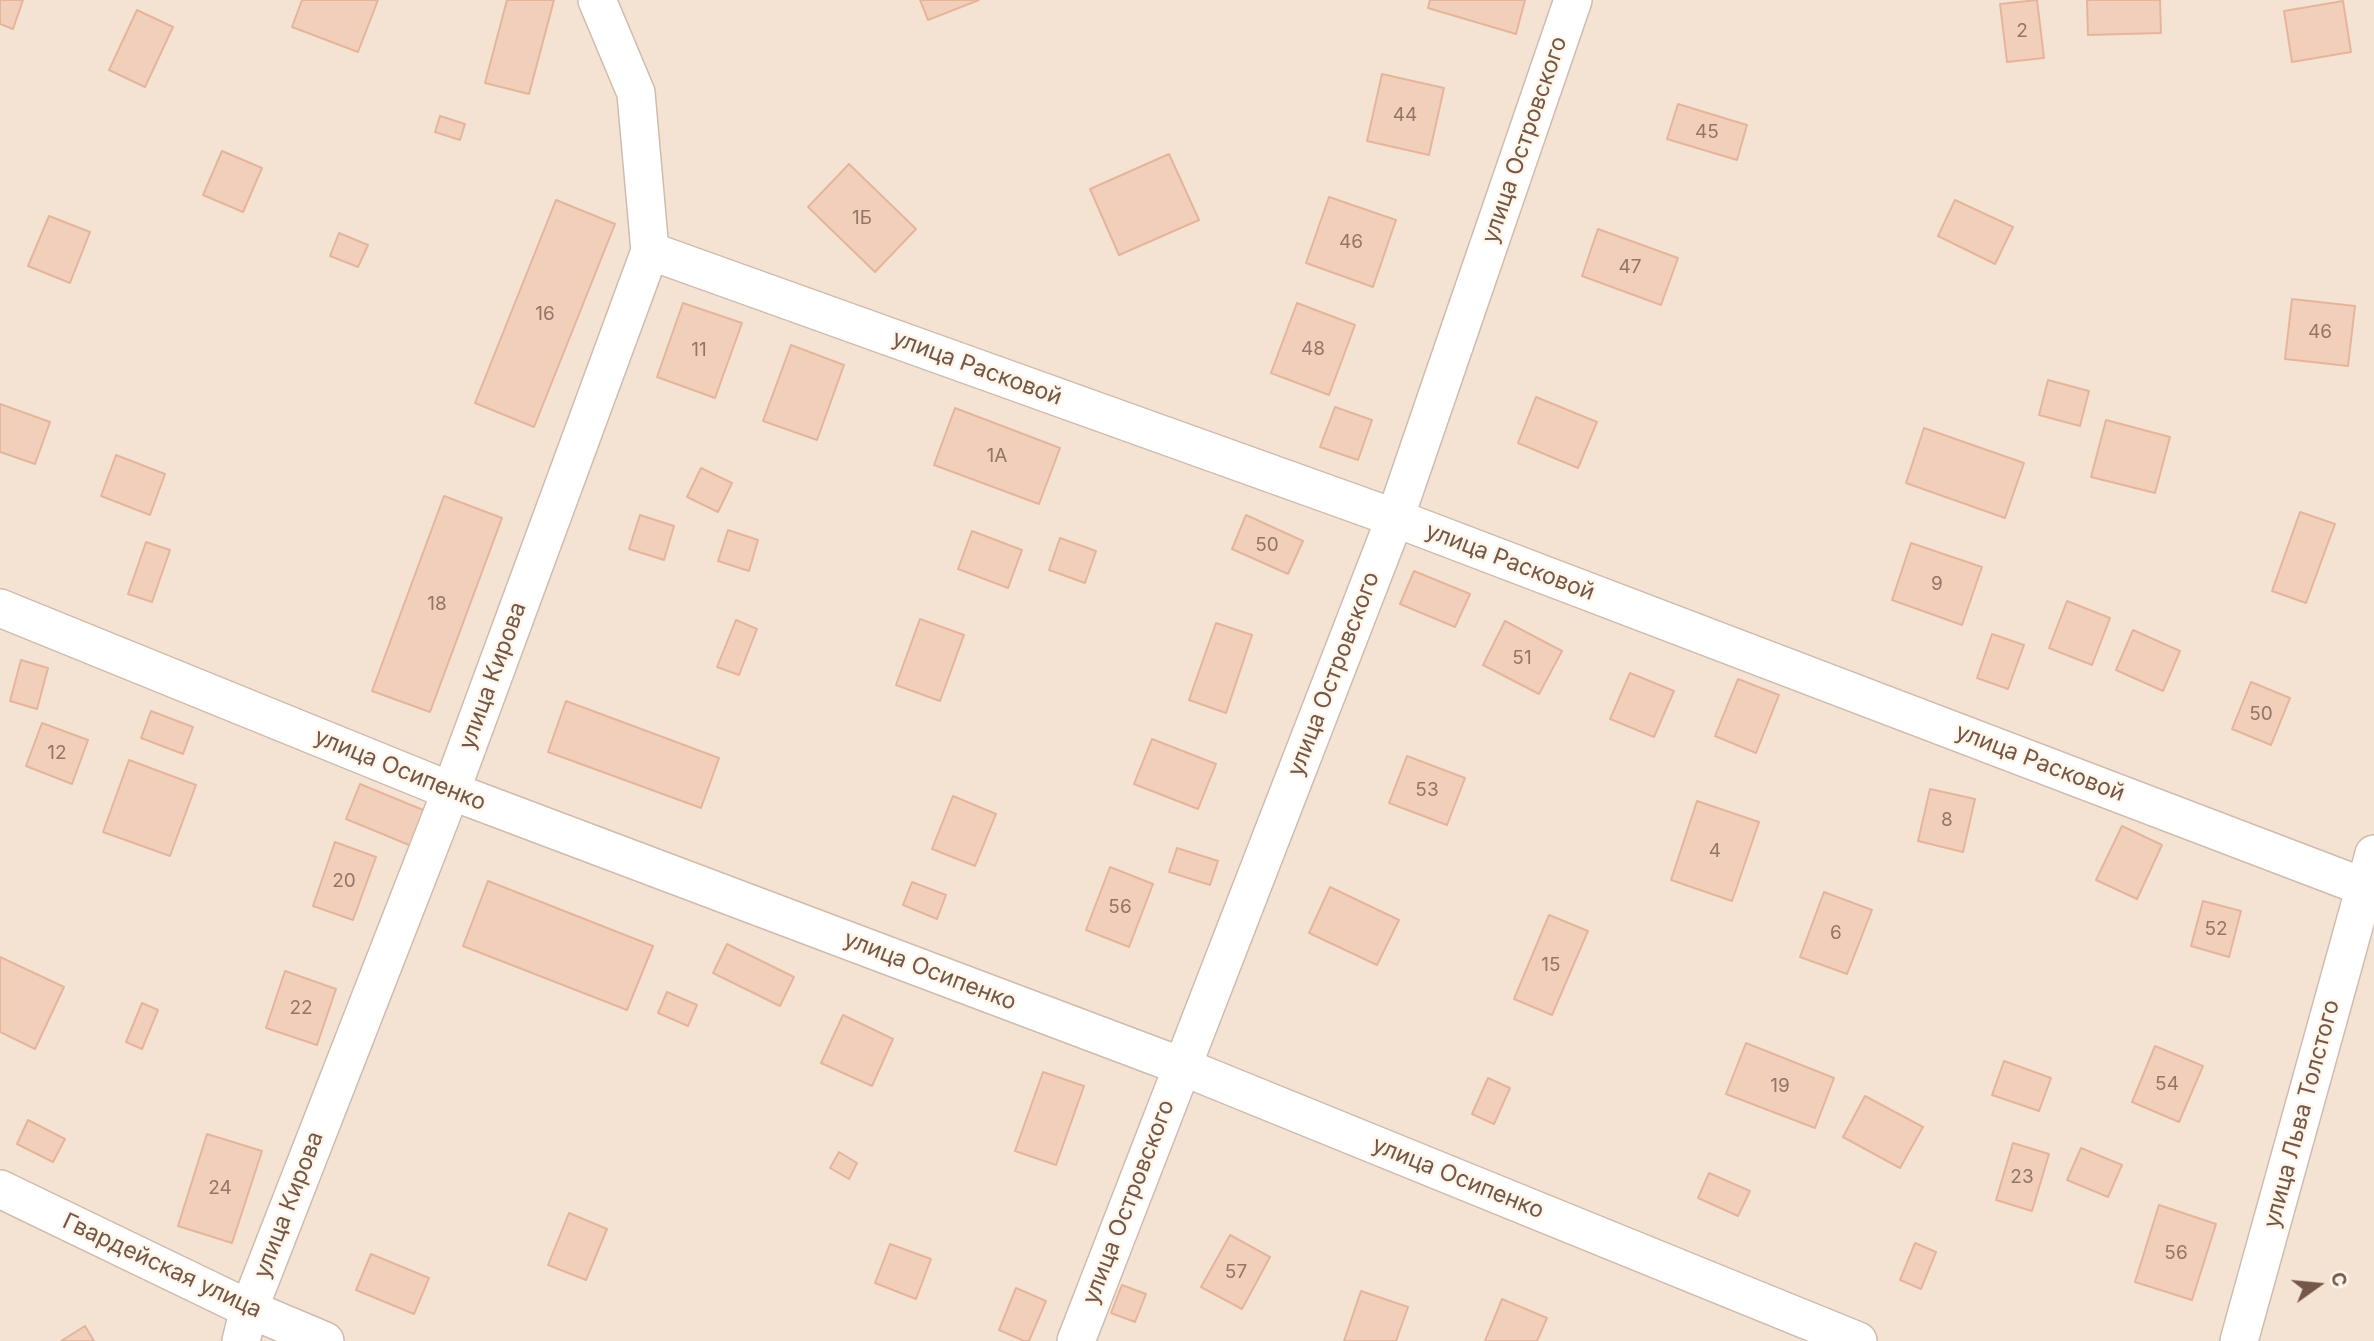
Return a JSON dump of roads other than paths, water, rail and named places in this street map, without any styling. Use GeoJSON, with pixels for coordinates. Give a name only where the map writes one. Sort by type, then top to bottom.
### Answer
{"type":"FeatureCollection","features":[{"type":"Feature","properties":{"kind":"street","name":"улица Кирова"},"geometry":{"type":"LineString","coordinates":[[245,1325],[450,791],[650,251],[636,93],[597,0]]}},
{"type":"Feature","properties":{"kind":"street","name":"улица Островского"},"geometry":{"type":"LineString","coordinates":[[1076,1341],[1395,518],[1573,0]]}},
{"type":"Feature","properties":{"kind":"street","name":"улица Расковой"},"geometry":{"type":"LineString","coordinates":[[650,251],[1395,518],[2371,875]]}},
{"type":"Feature","properties":{"kind":"street","name":"улица Осипенко"},"geometry":{"type":"LineString","coordinates":[[0,608],[450,791],[1181,1066],[1858,1341]]}},
{"type":"Feature","properties":{"kind":"street","name":"улица Льва Толстого"},"geometry":{"type":"LineString","coordinates":[[2239,1341],[2371,875]]}},
{"type":"Feature","properties":{"kind":"street","name":"Гвардейская улица"},"geometry":{"type":"LineString","coordinates":[[0,1189],[245,1325],[325,1341]]}}]}
